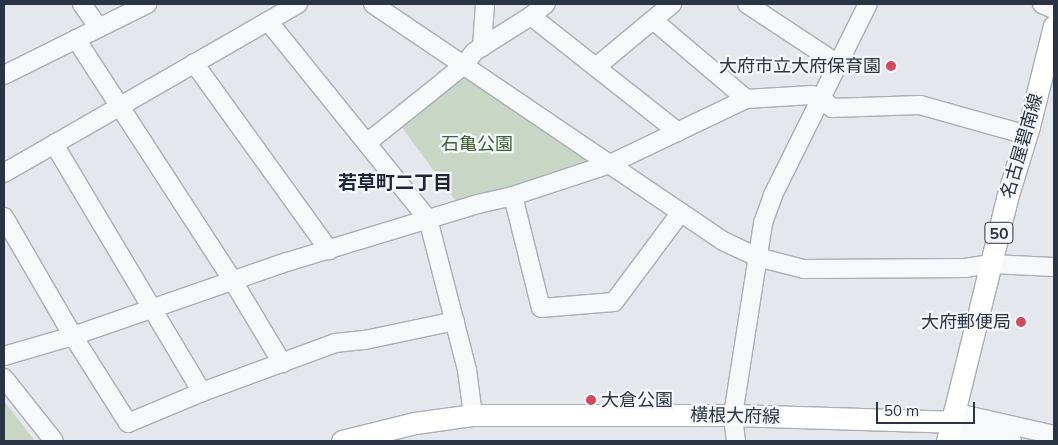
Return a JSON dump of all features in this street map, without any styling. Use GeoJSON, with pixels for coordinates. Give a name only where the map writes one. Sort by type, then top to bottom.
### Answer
{"type":"FeatureCollection","features":[{"type":"Feature","properties":{"kind":"main road","name":"名古屋碧南線"},"geometry":{"type":"LineString","coordinates":[[950,426],[1007,198],[1027,135],[1054,26]]}},
{"type":"Feature","properties":{"kind":"main road","name":"横根大府線"},"geometry":{"type":"LineString","coordinates":[[342,441],[415,423],[473,415],[733,415],[950,426]]}},
{"type":"Feature","properties":{"kind":"street"},"geometry":{"type":"LineString","coordinates":[[82,4],[98,27]]}},
{"type":"Feature","properties":{"kind":"street"},"geometry":{"type":"LineString","coordinates":[[4,75],[147,4]]}},
{"type":"Feature","properties":{"kind":"street"},"geometry":{"type":"LineString","coordinates":[[4,173],[298,4]]}},
{"type":"Feature","properties":{"kind":"street"},"geometry":{"type":"LineString","coordinates":[[373,4],[723,241],[756,257],[804,269],[965,268],[991,264],[1054,267]]}},
{"type":"Feature","properties":{"kind":"street"},"geometry":{"type":"LineString","coordinates":[[482,47],[485,4]]}},
{"type":"Feature","properties":{"kind":"street"},"geometry":{"type":"LineString","coordinates":[[368,142],[464,65],[474,52],[531,16],[546,4]]}},
{"type":"Feature","properties":{"kind":"street"},"geometry":{"type":"LineString","coordinates":[[596,67],[672,4]]}},
{"type":"Feature","properties":{"kind":"street"},"geometry":{"type":"LineString","coordinates":[[747,4],[838,64]]}},
{"type":"Feature","properties":{"kind":"street"},"geometry":{"type":"LineString","coordinates":[[736,441],[733,415],[756,257],[763,223],[773,195],[868,4]]}},
{"type":"Feature","properties":{"kind":"street"},"geometry":{"type":"LineString","coordinates":[[1042,4],[1054,9]]}},
{"type":"Feature","properties":{"kind":"street"},"geometry":{"type":"LineString","coordinates":[[531,16],[678,132]]}},
{"type":"Feature","properties":{"kind":"street"},"geometry":{"type":"LineString","coordinates":[[653,20],[746,99]]}},
{"type":"Feature","properties":{"kind":"street"},"geometry":{"type":"LineString","coordinates":[[268,21],[368,142],[428,219],[467,370],[473,415]]}},
{"type":"Feature","properties":{"kind":"street"},"geometry":{"type":"LineString","coordinates":[[76,39],[233,281],[282,363]]}},
{"type":"Feature","properties":{"kind":"street"},"geometry":{"type":"LineString","coordinates":[[194,63],[329,250]]}},
{"type":"Feature","properties":{"kind":"street"},"geometry":{"type":"LineString","coordinates":[[4,356],[73,336],[151,308],[329,250],[428,219],[513,196],[610,164],[746,99],[812,95],[821,98],[832,108],[920,105],[1027,135]]}},
{"type":"Feature","properties":{"kind":"street"},"geometry":{"type":"LineString","coordinates":[[54,144],[202,392]]}},
{"type":"Feature","properties":{"kind":"street"},"geometry":{"type":"LineString","coordinates":[[513,196],[542,308],[614,302],[681,212]]}},
{"type":"Feature","properties":{"kind":"street"},"geometry":{"type":"LineString","coordinates":[[4,217],[73,336],[128,422],[202,392],[335,343],[365,340],[455,321]]}},
{"type":"Feature","properties":{"kind":"street"},"geometry":{"type":"LineString","coordinates":[[4,378],[54,441]]}},
{"type":"Feature","properties":{"kind":"street"},"geometry":{"type":"LineString","coordinates":[[950,426],[1054,435]]}},
{"type":"Feature","properties":{"kind":"street"},"geometry":{"type":"LineString","coordinates":[[950,426],[1012,441]]}},
{"type":"Feature","properties":{"kind":"green space","name":"石亀公園"},"geometry":{"type":"Polygon","coordinates":[[[462,72],[588,157],[586,162],[458,204],[401,126],[462,72]]]}},
{"type":"Feature","properties":{"kind":"green space"},"geometry":{"type":"Polygon","coordinates":[[[4,401],[35,441],[4,441],[4,401]]]}},
{"type":"Feature","properties":{"kind":"place","name":"大府市立大府保育園"},"geometry":{"type":"Point","coordinates":[891,66]}},
{"type":"Feature","properties":{"kind":"place","name":"大府郵便局"},"geometry":{"type":"Point","coordinates":[1021,322]}},
{"type":"Feature","properties":{"kind":"place","name":"大倉公園"},"geometry":{"type":"Point","coordinates":[591,400]}},
{"type":"Feature","properties":{"kind":"district","name":"若草町二丁目"},"geometry":{"type":"Point","coordinates":[395,183]}}]}
